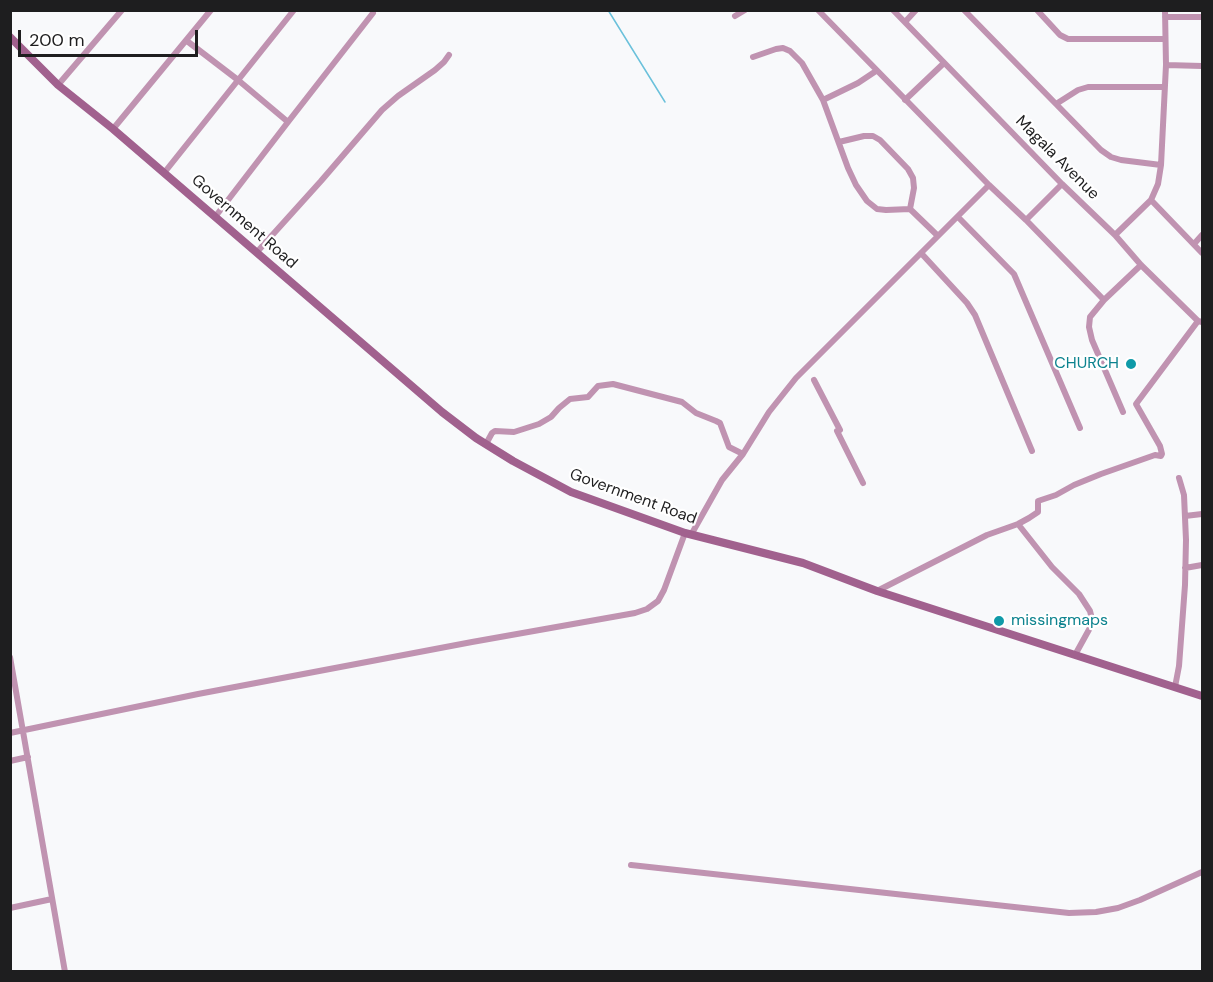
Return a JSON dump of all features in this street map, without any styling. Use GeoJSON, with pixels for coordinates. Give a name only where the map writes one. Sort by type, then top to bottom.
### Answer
{"type":"FeatureCollection","features":[{"type":"Feature","properties":{"kind":"street"},"geometry":{"type":"LineString","coordinates":[[58,85],[122,10]]}},
{"type":"Feature","properties":{"kind":"street"},"geometry":{"type":"LineString","coordinates":[[113,129],[211,10]]}},
{"type":"Feature","properties":{"kind":"street"},"geometry":{"type":"LineString","coordinates":[[164,173],[294,10]]}},
{"type":"Feature","properties":{"kind":"street"},"geometry":{"type":"LineString","coordinates":[[735,16],[745,10]]}},
{"type":"Feature","properties":{"kind":"street"},"geometry":{"type":"LineString","coordinates":[[818,10],[1104,300]]}},
{"type":"Feature","properties":{"kind":"street","name":"Magala Avenue"},"geometry":{"type":"LineString","coordinates":[[893,10],[1062,184],[1115,235],[1141,265],[1200,322]]}},
{"type":"Feature","properties":{"kind":"street"},"geometry":{"type":"LineString","coordinates":[[904,22],[916,10]]}},
{"type":"Feature","properties":{"kind":"street"},"geometry":{"type":"LineString","coordinates":[[964,10],[1101,150],[1121,160],[1161,165]]}},
{"type":"Feature","properties":{"kind":"street"},"geometry":{"type":"LineString","coordinates":[[1037,10],[1060,35],[1068,39],[1165,39]]}},
{"type":"Feature","properties":{"kind":"street"},"geometry":{"type":"LineString","coordinates":[[215,217],[373,14]]}},
{"type":"Feature","properties":{"kind":"street"},"geometry":{"type":"LineString","coordinates":[[1115,235],[1150,200],[1158,184],[1166,65],[1165,14],[1203,17]]}},
{"type":"Feature","properties":{"kind":"street","name":"Government Road"},"geometry":{"type":"LineString","coordinates":[[10,37],[58,85],[113,129],[442,412],[513,461],[572,492],[688,534],[803,563],[877,591],[1203,696]]}},
{"type":"Feature","properties":{"kind":"street"},"geometry":{"type":"LineString","coordinates":[[187,41],[288,122]]}},
{"type":"Feature","properties":{"kind":"street"},"geometry":{"type":"LineString","coordinates":[[753,57],[776,49],[783,48],[790,51],[802,63],[823,100],[848,168],[867,201],[877,209],[910,209],[938,236]]}},
{"type":"Feature","properties":{"kind":"street"},"geometry":{"type":"LineString","coordinates":[[257,252],[382,110],[435,70],[450,55]]}},
{"type":"Feature","properties":{"kind":"street"},"geometry":{"type":"LineString","coordinates":[[905,100],[944,63]]}},
{"type":"Feature","properties":{"kind":"street"},"geometry":{"type":"LineString","coordinates":[[1166,65],[1203,66]]}},
{"type":"Feature","properties":{"kind":"street"},"geometry":{"type":"LineString","coordinates":[[823,100],[858,83],[876,71]]}},
{"type":"Feature","properties":{"kind":"street"},"geometry":{"type":"LineString","coordinates":[[1056,104],[1078,90],[1088,87],[1164,87]]}},
{"type":"Feature","properties":{"kind":"street"},"geometry":{"type":"LineString","coordinates":[[839,142],[864,136],[873,136],[880,140],[908,169],[913,178],[914,188],[910,209]]}},
{"type":"Feature","properties":{"kind":"street"},"geometry":{"type":"LineString","coordinates":[[1026,220],[1062,184]]}},
{"type":"Feature","properties":{"kind":"street"},"geometry":{"type":"LineString","coordinates":[[10,733],[461,645],[635,614],[647,609],[658,602],[688,534],[722,480],[743,454],[769,412],[796,378],[989,185]]}},
{"type":"Feature","properties":{"kind":"street"},"geometry":{"type":"LineString","coordinates":[[1150,200],[1203,253]]}},
{"type":"Feature","properties":{"kind":"street"},"geometry":{"type":"LineString","coordinates":[[958,217],[1014,274],[1080,428]]}},
{"type":"Feature","properties":{"kind":"street"},"geometry":{"type":"LineString","coordinates":[[1194,244],[1203,235]]}},
{"type":"Feature","properties":{"kind":"street"},"geometry":{"type":"LineString","coordinates":[[921,253],[967,303],[975,315],[1032,451]]}},
{"type":"Feature","properties":{"kind":"street"},"geometry":{"type":"LineString","coordinates":[[1123,412],[1090,334],[1090,317],[1104,300],[1141,265]]}},
{"type":"Feature","properties":{"kind":"street"},"geometry":{"type":"LineString","coordinates":[[877,591],[987,536],[1018,524],[1038,512],[1038,501],[1101,474],[1155,455],[1161,456],[1160,446],[1136,404],[1200,322]]}},
{"type":"Feature","properties":{"kind":"street"},"geometry":{"type":"LineString","coordinates":[[814,380],[863,483]]}},
{"type":"Feature","properties":{"kind":"street"},"geometry":{"type":"LineString","coordinates":[[486,444],[495,431],[514,432],[539,424],[551,417],[570,399],[588,397],[598,386],[613,384],[682,402],[696,412],[720,423],[729,447],[743,454]]}},
{"type":"Feature","properties":{"kind":"street"},"geometry":{"type":"LineString","coordinates":[[1175,687],[1179,666],[1185,585],[1184,495],[1179,478]]}},
{"type":"Feature","properties":{"kind":"street"},"geometry":{"type":"LineString","coordinates":[[1185,516],[1203,514]]}},
{"type":"Feature","properties":{"kind":"street"},"geometry":{"type":"LineString","coordinates":[[1018,524],[1052,567],[1079,594],[1090,610],[1092,619],[1090,626],[1075,655]]}},
{"type":"Feature","properties":{"kind":"street"},"geometry":{"type":"LineString","coordinates":[[1185,568],[1203,565]]}},
{"type":"Feature","properties":{"kind":"street"},"geometry":{"type":"LineString","coordinates":[[10,657],[13,687],[23,729],[65,972]]}},
{"type":"Feature","properties":{"kind":"street"},"geometry":{"type":"LineString","coordinates":[[10,761],[27,757]]}},
{"type":"Feature","properties":{"kind":"street"},"geometry":{"type":"LineString","coordinates":[[631,865],[1069,913],[1118,908],[1203,873]]}},
{"type":"Feature","properties":{"kind":"street"},"geometry":{"type":"LineString","coordinates":[[10,908],[52,899]]}},
{"type":"Feature","properties":{"kind":"waterway"},"geometry":{"type":"LineString","coordinates":[[608,10],[665,102]]}},
{"type":"Feature","properties":{"kind":"place","name":"CHURCH"},"geometry":{"type":"Point","coordinates":[1131,364]}},
{"type":"Feature","properties":{"kind":"place","name":"missingmaps"},"geometry":{"type":"Point","coordinates":[999,621]}}]}
